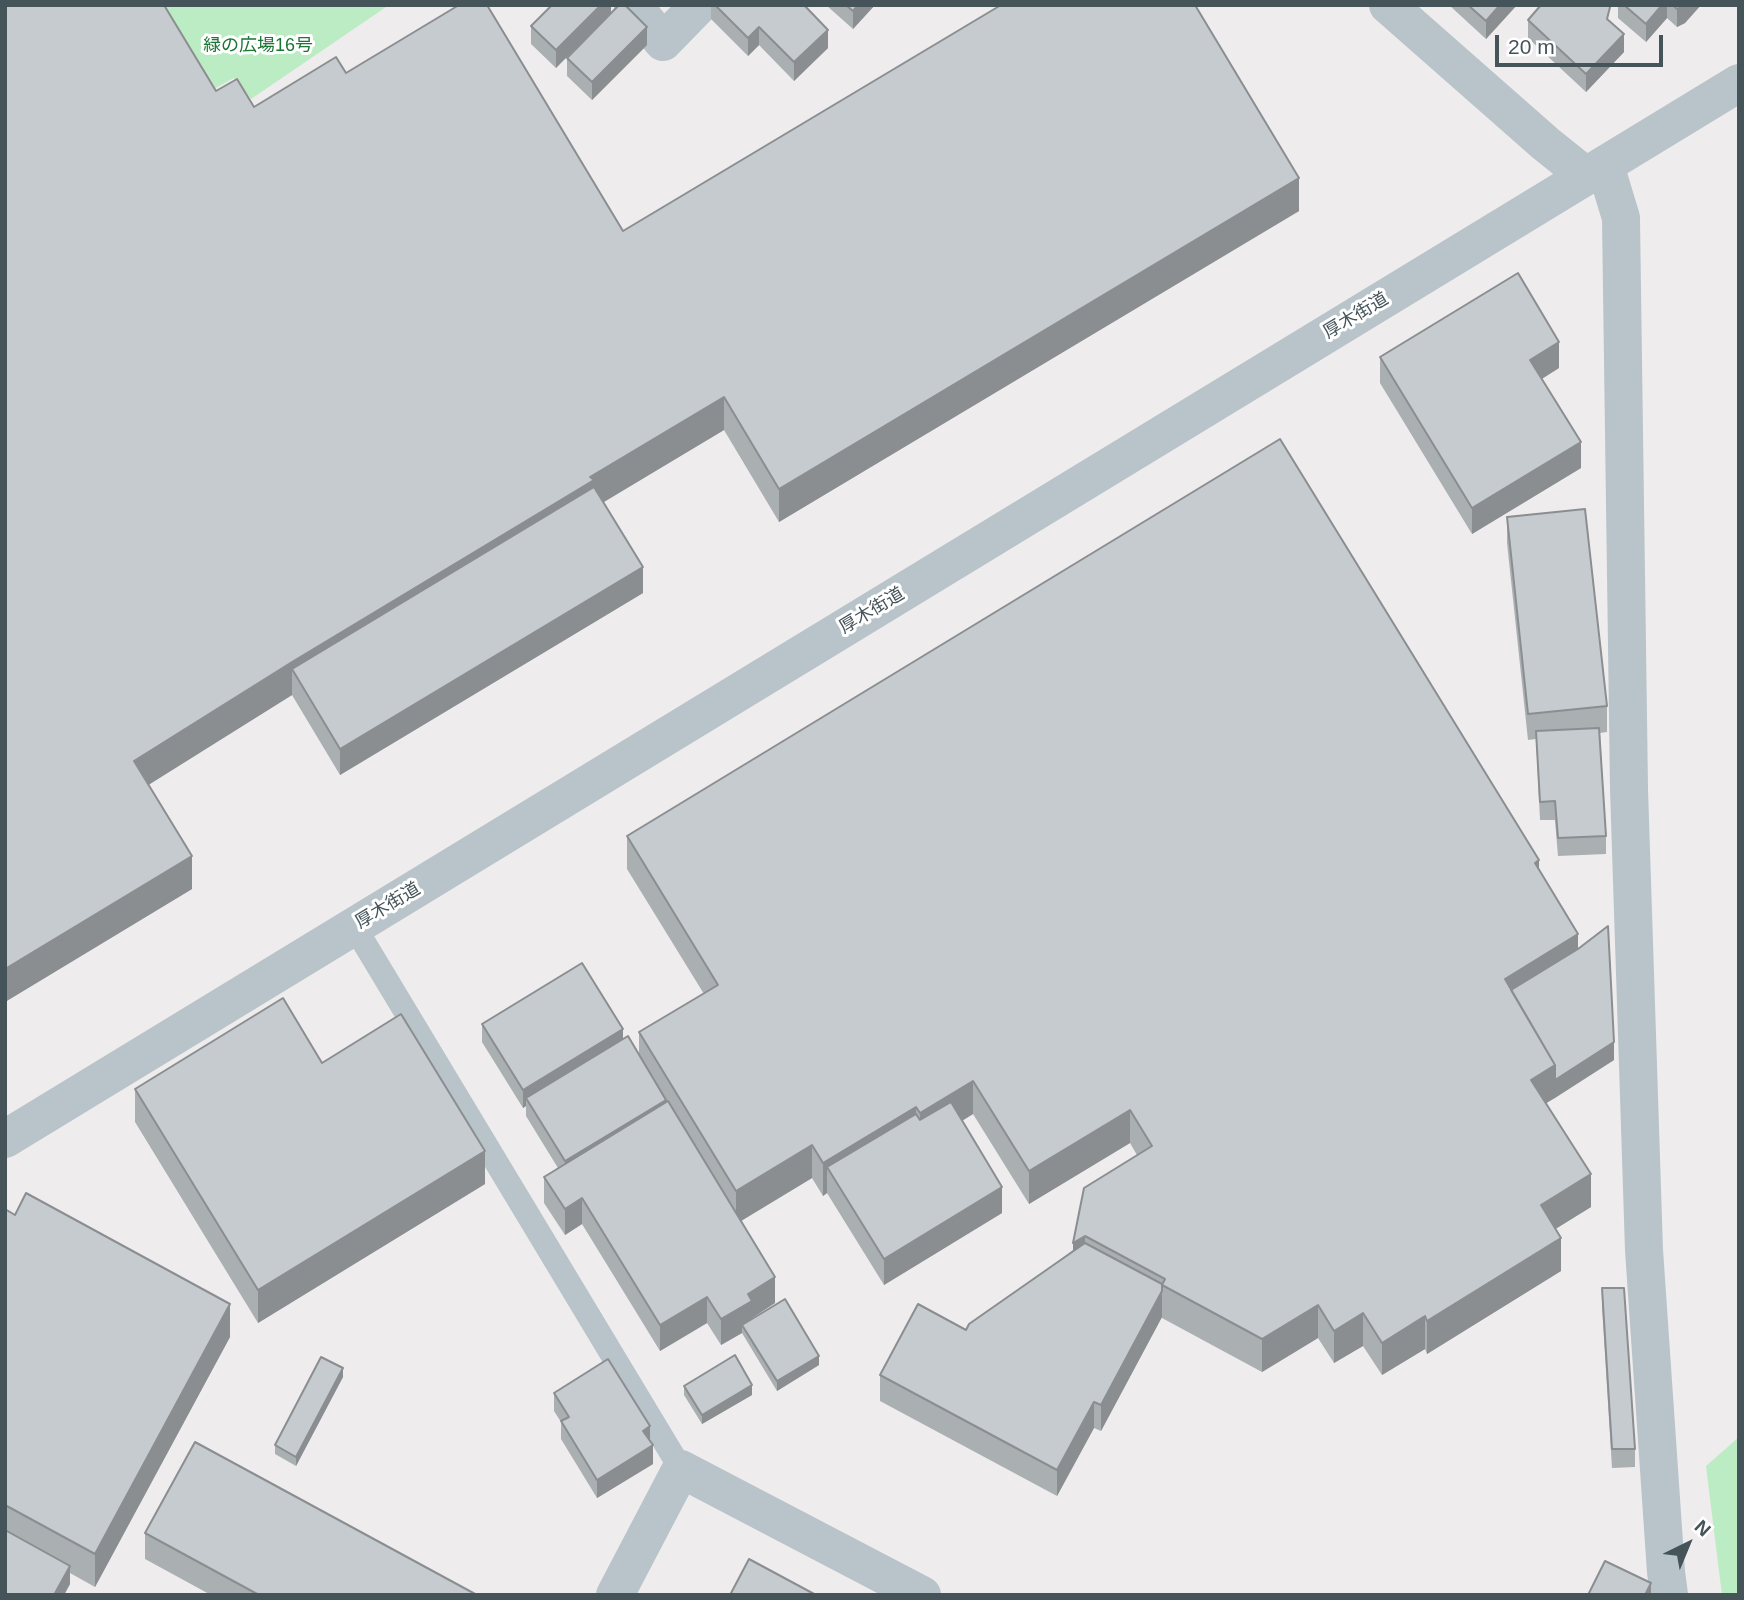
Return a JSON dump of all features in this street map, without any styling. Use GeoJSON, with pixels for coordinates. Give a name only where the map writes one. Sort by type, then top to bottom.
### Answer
{"type":"FeatureCollection","features":[{"type":"Feature","properties":{"kind":"street"},"geometry":{"type":"LineString","coordinates":[[633,5],[663,42],[699,5]]}},
{"type":"Feature","properties":{"kind":"street"},"geometry":{"type":"LineString","coordinates":[[1388,5],[1546,144],[1596,171],[1621,218],[1629,775],[1644,1250],[1669,1595]]}},
{"type":"Feature","properties":{"kind":"street","name":"厚木街道"},"geometry":{"type":"LineString","coordinates":[[5,1139],[1739,83]]}},
{"type":"Feature","properties":{"kind":"street"},"geometry":{"type":"LineString","coordinates":[[615,1595],[681,1469],[922,1595]]}},
{"type":"Feature","properties":{"kind":"lane"},"geometry":{"type":"LineString","coordinates":[[354,926],[681,1469]]}},
{"type":"Feature","properties":{"kind":"green space","name":"緑の広場16号"},"geometry":{"type":"Polygon","coordinates":[[[154,5],[389,5],[251,99],[234,78],[210,91],[154,5]]]}},
{"type":"Feature","properties":{"kind":"green space"},"geometry":{"type":"Polygon","coordinates":[[[1739,1437],[1739,1595],[1722,1595],[1706,1466],[1739,1437]]]}},
{"type":"Feature","properties":{"kind":"building"},"geometry":{"type":"Polygon","coordinates":[[[5,5],[164,5],[216,91],[237,79],[254,107],[336,57],[346,73],[459,5],[487,5],[623,231],[1001,5],[1195,5],[1299,178],[779,489],[724,397],[590,477],[594,480],[292,662],[134,761],[192,856],[5,969],[5,5]]]}},
{"type":"Feature","properties":{"kind":"building"},"geometry":{"type":"Polygon","coordinates":[[[552,5],[601,5],[556,50],[531,26],[552,5]]]}},
{"type":"Feature","properties":{"kind":"building"},"geometry":{"type":"Polygon","coordinates":[[[619,5],[625,5],[647,27],[592,82],[567,58],[619,5]]]}},
{"type":"Feature","properties":{"kind":"building"},"geometry":{"type":"Polygon","coordinates":[[[715,5],[804,5],[828,30],[794,62],[759,27],[748,38],[715,5]]]}},
{"type":"Feature","properties":{"kind":"building"},"geometry":{"type":"Polygon","coordinates":[[[846,5],[858,5],[853,11],[846,5]]]}},
{"type":"Feature","properties":{"kind":"building"},"geometry":{"type":"Polygon","coordinates":[[[1468,5],[1500,5],[1486,21],[1468,5]]]}},
{"type":"Feature","properties":{"kind":"building"},"geometry":{"type":"Polygon","coordinates":[[[1541,5],[1608,5],[1610,7],[1607,19],[1624,34],[1586,74],[1528,20],[1541,5]]]}},
{"type":"Feature","properties":{"kind":"building"},"geometry":{"type":"Polygon","coordinates":[[[1624,5],[1662,5],[1646,24],[1624,5]]]}},
{"type":"Feature","properties":{"kind":"building"},"geometry":{"type":"Polygon","coordinates":[[[1518,273],[1559,342],[1530,360],[1581,442],[1472,508],[1380,357],[1518,273]]]}},
{"type":"Feature","properties":{"kind":"building"},"geometry":{"type":"Polygon","coordinates":[[[1280,439],[1539,860],[1535,863],[1578,934],[1505,979],[1555,1065],[1531,1080],[1591,1174],[1541,1205],[1561,1238],[1427,1321],[1425,1316],[1382,1343],[1363,1313],[1334,1331],[1318,1305],[1262,1339],[1162,1285],[1165,1279],[1085,1236],[1073,1243],[1084,1188],[1152,1146],[1130,1110],[1029,1171],[973,1081],[920,1113],[916,1107],[823,1163],[812,1145],[736,1191],[639,1032],[718,985],[627,836],[1280,439]]]}},
{"type":"Feature","properties":{"kind":"building"},"geometry":{"type":"Polygon","coordinates":[[[594,487],[643,567],[340,749],[292,669],[594,487]]]}},
{"type":"Feature","properties":{"kind":"building"},"geometry":{"type":"Polygon","coordinates":[[[1585,509],[1607,706],[1528,714],[1507,517],[1585,509]]]}},
{"type":"Feature","properties":{"kind":"building"},"geometry":{"type":"Polygon","coordinates":[[[1599,728],[1606,836],[1558,838],[1555,801],[1540,802],[1536,731],[1599,728]]]}},
{"type":"Feature","properties":{"kind":"building"},"geometry":{"type":"Polygon","coordinates":[[[1608,926],[1614,1042],[1555,1080],[1555,1065],[1511,990],[1578,949],[1608,926]]]}},
{"type":"Feature","properties":{"kind":"building"},"geometry":{"type":"Polygon","coordinates":[[[582,963],[623,1029],[523,1090],[482,1024],[582,963]]]}},
{"type":"Feature","properties":{"kind":"building"},"geometry":{"type":"Polygon","coordinates":[[[283,998],[322,1063],[401,1014],[485,1151],[258,1290],[135,1089],[283,998]]]}},
{"type":"Feature","properties":{"kind":"building"},"geometry":{"type":"Polygon","coordinates":[[[628,1036],[666,1100],[565,1161],[526,1098],[628,1036]]]}},
{"type":"Feature","properties":{"kind":"building"},"geometry":{"type":"Polygon","coordinates":[[[668,1101],[775,1277],[748,1294],[752,1301],[721,1319],[707,1297],[660,1325],[582,1198],[565,1209],[544,1177],[668,1101]]]}},
{"type":"Feature","properties":{"kind":"building"},"geometry":{"type":"Polygon","coordinates":[[[951,1102],[1002,1187],[884,1259],[827,1167],[916,1114],[920,1120],[951,1102]]]}},
{"type":"Feature","properties":{"kind":"building"},"geometry":{"type":"Polygon","coordinates":[[[26,1193],[230,1304],[95,1554],[5,1505],[5,1209],[15,1215],[26,1193]]]}},
{"type":"Feature","properties":{"kind":"building"},"geometry":{"type":"Polygon","coordinates":[[[1085,1243],[1162,1284],[1162,1291],[1101,1405],[1094,1402],[1057,1470],[880,1375],[918,1304],[966,1330],[969,1324],[1085,1243]]]}},
{"type":"Feature","properties":{"kind":"building"},"geometry":{"type":"Polygon","coordinates":[[[1602,1288],[1624,1288],[1635,1449],[1612,1449],[1602,1288]]]}},
{"type":"Feature","properties":{"kind":"building"},"geometry":{"type":"Polygon","coordinates":[[[785,1299],[819,1356],[777,1381],[742,1325],[785,1299]]]}},
{"type":"Feature","properties":{"kind":"building"},"geometry":{"type":"Polygon","coordinates":[[[735,1355],[752,1385],[702,1415],[684,1386],[735,1355]]]}},
{"type":"Feature","properties":{"kind":"building"},"geometry":{"type":"Polygon","coordinates":[[[321,1357],[343,1368],[296,1457],[275,1445],[321,1357]]]}},
{"type":"Feature","properties":{"kind":"building"},"geometry":{"type":"Polygon","coordinates":[[[608,1359],[650,1426],[643,1431],[653,1445],[597,1480],[561,1421],[569,1417],[554,1393],[608,1359]]]}},
{"type":"Feature","properties":{"kind":"building"},"geometry":{"type":"Polygon","coordinates":[[[195,1442],[477,1595],[259,1595],[145,1533],[195,1442]]]}},
{"type":"Feature","properties":{"kind":"building"},"geometry":{"type":"Polygon","coordinates":[[[5,1530],[70,1566],[54,1595],[5,1595],[5,1530]]]}},
{"type":"Feature","properties":{"kind":"building"},"geometry":{"type":"Polygon","coordinates":[[[749,1559],[816,1595],[730,1595],[749,1559]]]}},
{"type":"Feature","properties":{"kind":"building"},"geometry":{"type":"Polygon","coordinates":[[[1605,1561],[1651,1583],[1645,1595],[1588,1595],[1605,1561]]]}}]}
